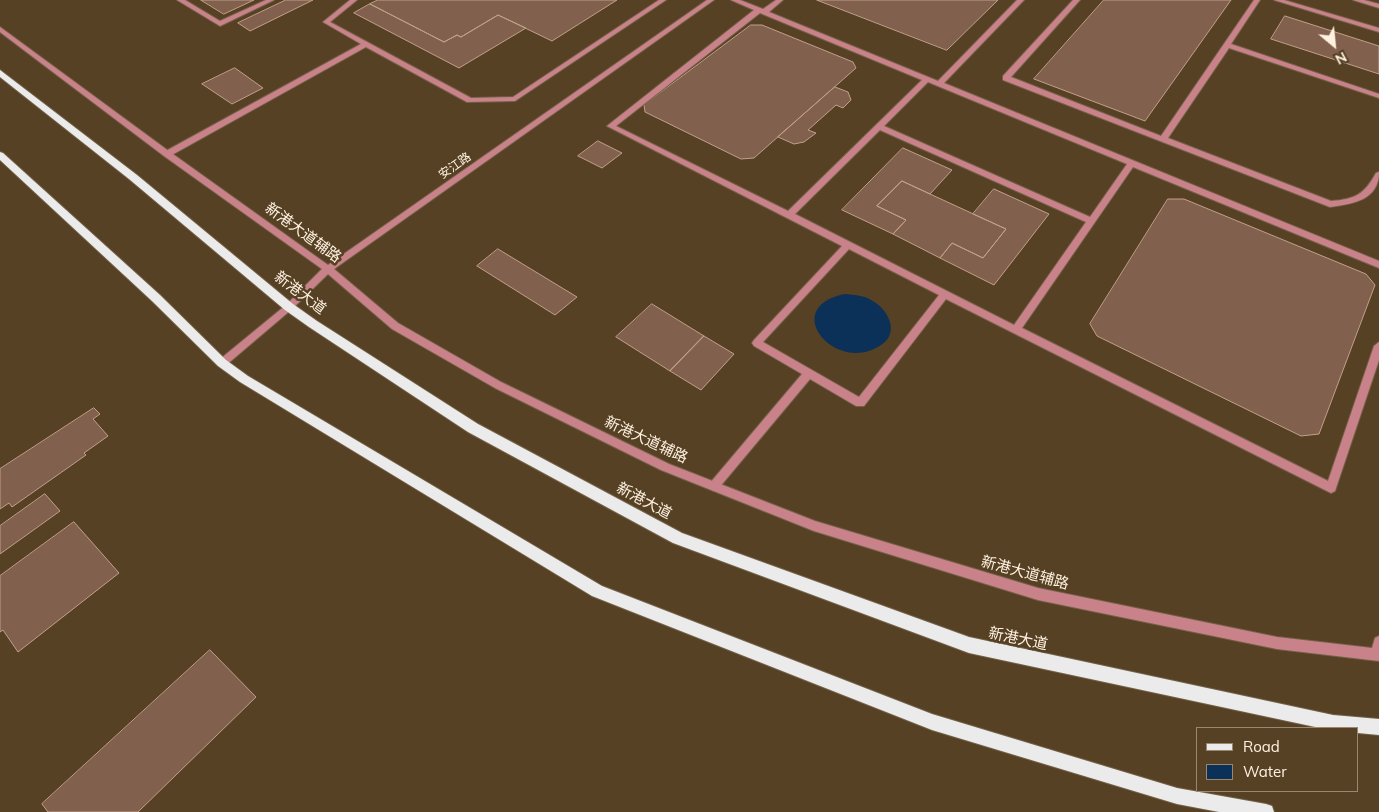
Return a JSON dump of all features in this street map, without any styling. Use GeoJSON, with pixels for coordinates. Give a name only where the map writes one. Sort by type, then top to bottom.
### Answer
{"type":"FeatureCollection","features":[{"type":"Feature","properties":{"kind":"main road","name":"新港大道"},"geometry":{"type":"LineString","coordinates":[[0,74],[133,178],[289,307],[474,428],[678,538],[969,645],[1333,723],[1379,727]]}},
{"type":"Feature","properties":{"kind":"main road"},"geometry":{"type":"LineString","coordinates":[[0,155],[156,298],[222,362],[244,379],[405,478],[597,591],[932,722],[1177,796],[1266,812]]}},
{"type":"Feature","properties":{"kind":"street"},"geometry":{"type":"LineString","coordinates":[[180,0],[220,24],[271,0]]}},
{"type":"Feature","properties":{"kind":"street"},"geometry":{"type":"LineString","coordinates":[[354,0],[326,22],[470,100],[515,99],[663,0]]}},
{"type":"Feature","properties":{"kind":"street","name":"安江路"},"geometry":{"type":"LineString","coordinates":[[222,362],[289,307],[328,269],[711,0]]}},
{"type":"Feature","properties":{"kind":"street"},"geometry":{"type":"LineString","coordinates":[[734,0],[1379,265]]}},
{"type":"Feature","properties":{"kind":"street"},"geometry":{"type":"LineString","coordinates":[[780,0],[761,11],[611,126],[1331,488],[1379,346]]}},
{"type":"Feature","properties":{"kind":"street"},"geometry":{"type":"LineString","coordinates":[[939,84],[1021,0]]}},
{"type":"Feature","properties":{"kind":"street"},"geometry":{"type":"LineString","coordinates":[[1077,0],[1006,78],[1330,204],[1357,201],[1376,183],[1379,175]]}},
{"type":"Feature","properties":{"kind":"street"},"geometry":{"type":"LineString","coordinates":[[1163,139],[1257,0]]}},
{"type":"Feature","properties":{"kind":"street"},"geometry":{"type":"LineString","coordinates":[[1277,0],[1379,30]]}},
{"type":"Feature","properties":{"kind":"street"},"geometry":{"type":"LineString","coordinates":[[1356,0],[1379,6]]}},
{"type":"Feature","properties":{"kind":"street","name":"新港大道辅路"},"geometry":{"type":"LineString","coordinates":[[0,29],[167,154],[328,269],[395,326],[498,385],[665,467],[814,526],[1038,594],[1277,643],[1378,650]]}},
{"type":"Feature","properties":{"kind":"street"},"geometry":{"type":"LineString","coordinates":[[167,154],[366,44]]}},
{"type":"Feature","properties":{"kind":"street"},"geometry":{"type":"LineString","coordinates":[[1227,45],[1379,96]]}},
{"type":"Feature","properties":{"kind":"street"},"geometry":{"type":"LineString","coordinates":[[789,215],[927,79]]}},
{"type":"Feature","properties":{"kind":"street"},"geometry":{"type":"LineString","coordinates":[[878,126],[1091,222]]}},
{"type":"Feature","properties":{"kind":"street"},"geometry":{"type":"LineString","coordinates":[[1016,329],[1132,163]]}},
{"type":"Feature","properties":{"kind":"street"},"geometry":{"type":"LineString","coordinates":[[848,245],[757,344],[860,403],[945,294]]}},
{"type":"Feature","properties":{"kind":"street"},"geometry":{"type":"LineString","coordinates":[[714,486],[809,373]]}},
{"type":"Feature","properties":{"kind":"water"},"geometry":{"type":"Polygon","coordinates":[[[845,294],[868,298],[886,314],[890,321],[890,334],[881,345],[864,352],[847,352],[832,346],[821,336],[815,324],[816,312],[825,301],[845,294]]]}},
{"type":"Feature","properties":{"kind":"building"},"geometry":{"type":"Polygon","coordinates":[[[201,0],[254,0],[224,14],[201,0]]]}},
{"type":"Feature","properties":{"kind":"building"},"geometry":{"type":"Polygon","coordinates":[[[286,0],[313,0],[250,31],[238,23],[286,0]]]}},
{"type":"Feature","properties":{"kind":"building"},"geometry":{"type":"Polygon","coordinates":[[[378,0],[617,0],[552,41],[498,15],[461,37],[457,35],[444,42],[370,4],[378,0]]]}},
{"type":"Feature","properties":{"kind":"building"},"geometry":{"type":"Polygon","coordinates":[[[817,0],[998,0],[947,50],[817,0]]]}},
{"type":"Feature","properties":{"kind":"building"},"geometry":{"type":"Polygon","coordinates":[[[1104,0],[1231,0],[1145,121],[1034,79],[1104,0]]]}},
{"type":"Feature","properties":{"kind":"building"},"geometry":{"type":"Polygon","coordinates":[[[370,4],[444,42],[457,35],[461,37],[498,15],[526,28],[459,68],[354,13],[370,4]]]}},
{"type":"Feature","properties":{"kind":"building"},"geometry":{"type":"Polygon","coordinates":[[[1285,16],[1379,46],[1379,74],[1271,39],[1285,16]]]}},
{"type":"Feature","properties":{"kind":"building"},"geometry":{"type":"Polygon","coordinates":[[[751,25],[762,25],[853,62],[856,68],[754,158],[741,159],[645,112],[644,105],[751,25]]]}},
{"type":"Feature","properties":{"kind":"building"},"geometry":{"type":"Polygon","coordinates":[[[235,68],[263,88],[232,104],[202,84],[235,68]]]}},
{"type":"Feature","properties":{"kind":"building"},"geometry":{"type":"Polygon","coordinates":[[[835,87],[848,92],[851,100],[843,108],[836,105],[808,130],[816,133],[804,142],[794,144],[778,137],[835,87]]]}},
{"type":"Feature","properties":{"kind":"building"},"geometry":{"type":"Polygon","coordinates":[[[598,141],[622,153],[602,168],[578,156],[598,141]]]}},
{"type":"Feature","properties":{"kind":"building"},"geometry":{"type":"Polygon","coordinates":[[[903,148],[952,170],[930,194],[902,181],[877,206],[906,220],[893,234],[842,210],[903,148]]]}},
{"type":"Feature","properties":{"kind":"building"},"geometry":{"type":"Polygon","coordinates":[[[902,181],[1006,229],[983,258],[952,243],[940,258],[893,234],[906,220],[877,206],[902,181]]]}},
{"type":"Feature","properties":{"kind":"building"},"geometry":{"type":"Polygon","coordinates":[[[994,189],[1049,214],[994,285],[940,258],[952,243],[983,258],[1006,229],[973,214],[994,189]]]}},
{"type":"Feature","properties":{"kind":"building"},"geometry":{"type":"Polygon","coordinates":[[[1168,199],[1184,199],[1366,274],[1375,285],[1319,434],[1301,436],[1097,336],[1090,324],[1168,199]]]}},
{"type":"Feature","properties":{"kind":"building"},"geometry":{"type":"Polygon","coordinates":[[[498,249],[577,297],[555,315],[477,266],[498,249]]]}},
{"type":"Feature","properties":{"kind":"building"},"geometry":{"type":"Polygon","coordinates":[[[652,304],[704,336],[670,371],[616,337],[652,304]]]}},
{"type":"Feature","properties":{"kind":"building"},"geometry":{"type":"Polygon","coordinates":[[[704,336],[734,354],[701,390],[670,371],[704,336]]]}},
{"type":"Feature","properties":{"kind":"building"},"geometry":{"type":"Polygon","coordinates":[[[94,408],[100,414],[93,419],[108,436],[84,453],[86,455],[12,507],[9,503],[0,509],[0,469],[94,408]]]}},
{"type":"Feature","properties":{"kind":"building"},"geometry":{"type":"Polygon","coordinates":[[[45,494],[60,511],[0,554],[0,526],[45,494]]]}},
{"type":"Feature","properties":{"kind":"building"},"geometry":{"type":"Polygon","coordinates":[[[74,522],[119,573],[18,652],[3,630],[0,632],[0,576],[74,522]]]}},
{"type":"Feature","properties":{"kind":"building"},"geometry":{"type":"Polygon","coordinates":[[[210,650],[256,697],[138,812],[48,812],[42,804],[210,650]]]}}]}
